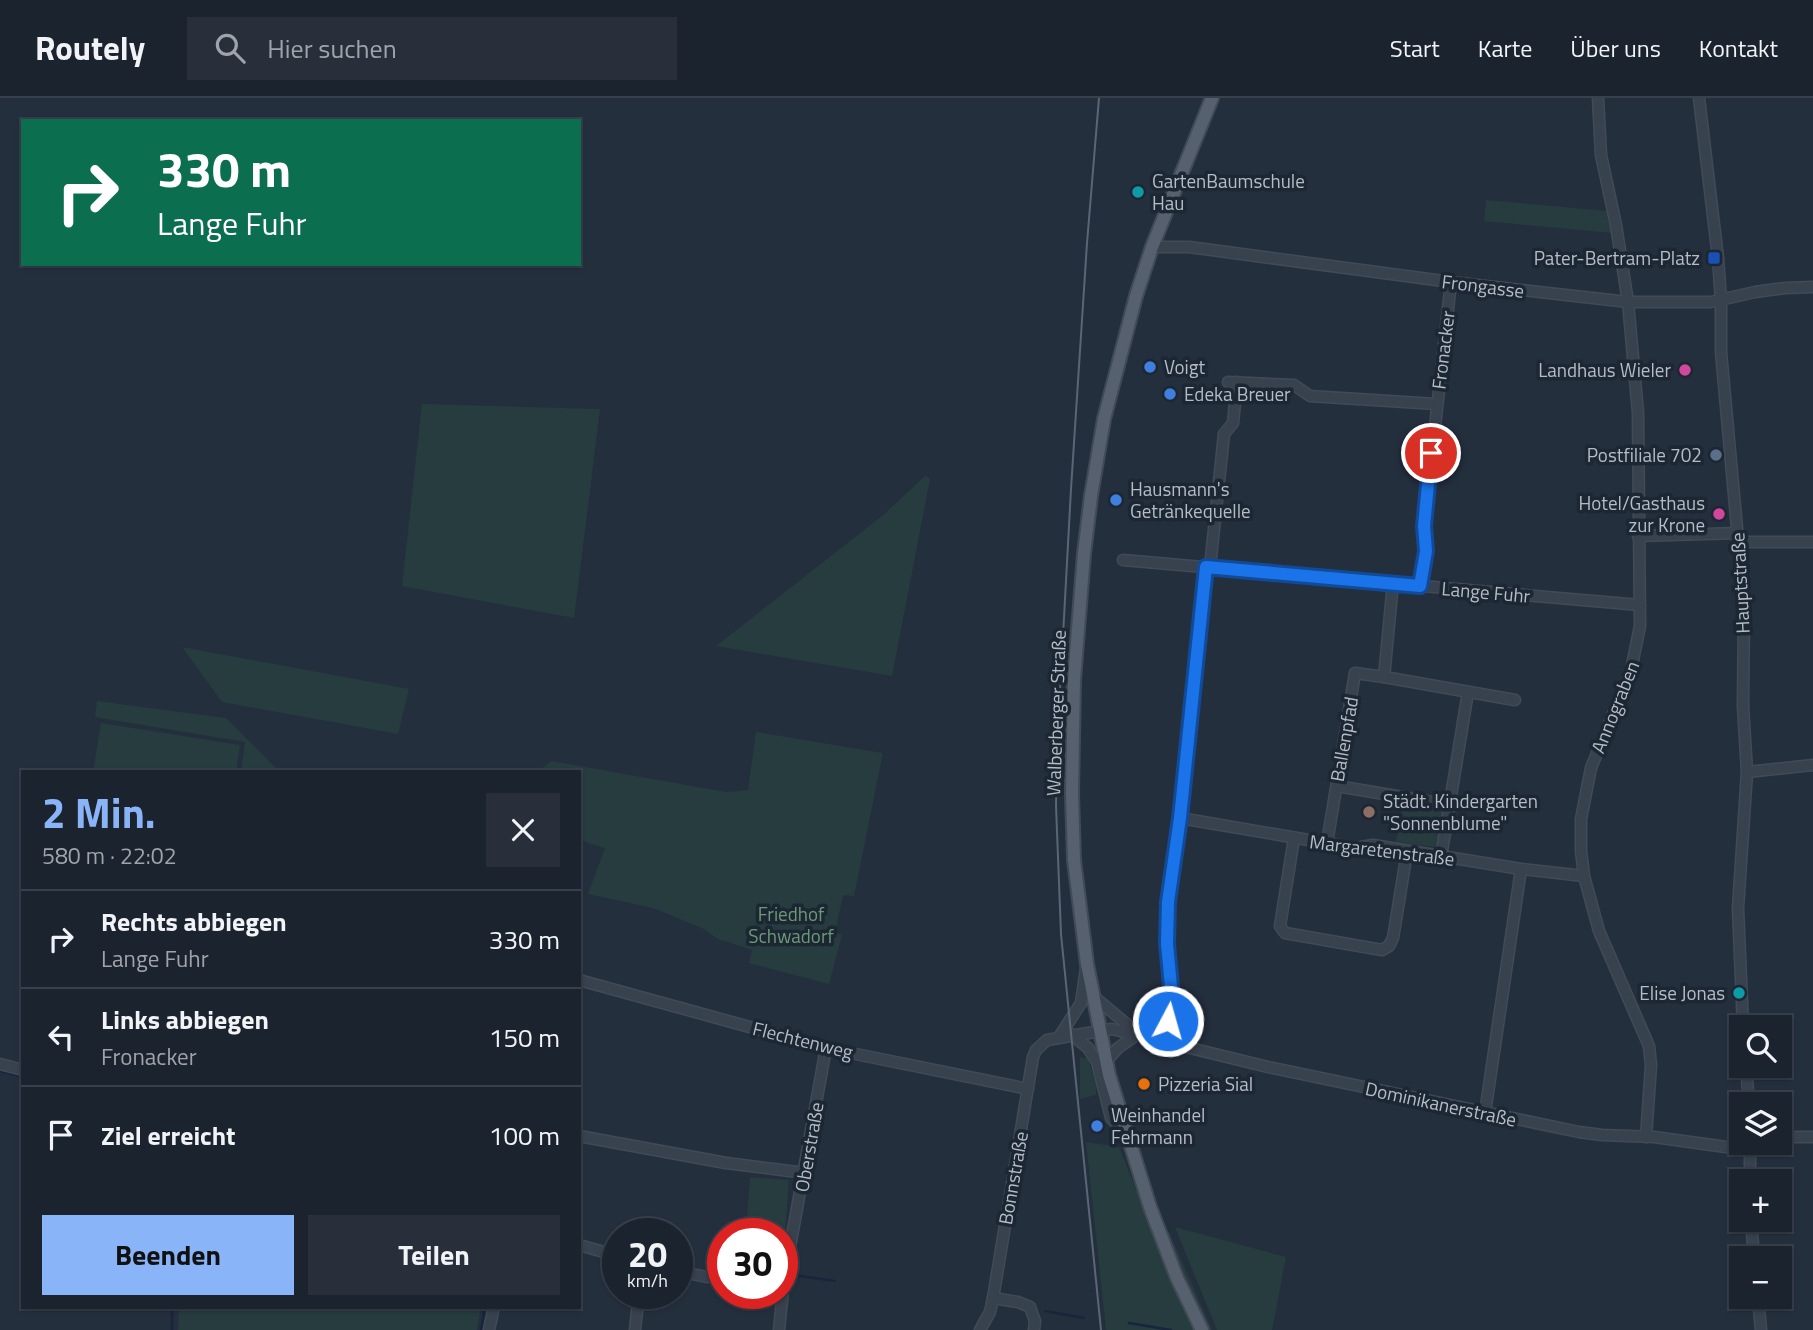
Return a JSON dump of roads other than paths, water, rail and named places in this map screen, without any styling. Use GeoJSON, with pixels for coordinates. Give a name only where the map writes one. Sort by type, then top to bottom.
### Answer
{"type":"FeatureCollection","features":[{"type":"Feature","properties":{"kind":"main road","name":"Walberberger Straße"},"geometry":{"type":"LineString","coordinates":[[1202,1330],[1173,1267],[1125,1133],[1107,1060],[1087,964],[1074,860],[1072,793],[1074,680],[1084,554],[1104,419],[1136,296],[1152,247],[1212,98]]}},
{"type":"Feature","properties":{"kind":"street","name":"Annograben"},"geometry":{"type":"LineString","coordinates":[[1598,98],[1601,155],[1616,225],[1628,302],[1638,413],[1640,626],[1635,657],[1591,768],[1585,790],[1581,851],[1584,876],[1599,931],[1649,1046],[1651,1065],[1646,1137]]}},
{"type":"Feature","properties":{"kind":"street","name":"Hauptstraße"},"geometry":{"type":"LineString","coordinates":[[1699,98],[1721,301],[1721,352],[1744,605],[1743,706],[1747,772],[1738,908],[1743,1015]]}},
{"type":"Feature","properties":{"kind":"street","name":"Frongasse"},"geometry":{"type":"LineString","coordinates":[[1152,247],[1189,247],[1451,282],[1628,302],[1721,301],[1755,292],[1813,288]]}},
{"type":"Feature","properties":{"kind":"street","name":"Fronacker"},"geometry":{"type":"LineString","coordinates":[[1420,586],[1426,551],[1424,526],[1436,404],[1451,282]]}},
{"type":"Feature","properties":{"kind":"street"},"geometry":{"type":"LineString","coordinates":[[1160,1041],[1168,1021],[1172,997],[1167,944],[1168,902],[1224,434],[1233,423],[1232,382],[1294,385],[1310,396],[1436,404]]}},
{"type":"Feature","properties":{"kind":"street"},"geometry":{"type":"LineString","coordinates":[[1638,536],[1813,541]]}},
{"type":"Feature","properties":{"kind":"street","name":"Lange Fuhr"},"geometry":{"type":"LineString","coordinates":[[1123,560],[1640,605]]}},
{"type":"Feature","properties":{"kind":"street"},"geometry":{"type":"LineString","coordinates":[[1394,583],[1384,677],[1515,700]]}},
{"type":"Feature","properties":{"kind":"street","name":"Ballenpfad"},"geometry":{"type":"LineString","coordinates":[[1327,843],[1355,673],[1384,677]]}},
{"type":"Feature","properties":{"kind":"street"},"geometry":{"type":"LineString","coordinates":[[1441,857],[1468,692]]}},
{"type":"Feature","properties":{"kind":"street"},"geometry":{"type":"LineString","coordinates":[[1747,772],[1813,765]]}},
{"type":"Feature","properties":{"kind":"street"},"geometry":{"type":"LineString","coordinates":[[1337,786],[1450,804]]}},
{"type":"Feature","properties":{"kind":"street","name":"Margaretenstraße"},"geometry":{"type":"LineString","coordinates":[[1180,818],[1355,848],[1373,845],[1521,869],[1584,876]]}},
{"type":"Feature","properties":{"kind":"street"},"geometry":{"type":"LineString","coordinates":[[1294,838],[1280,926],[1285,933],[1382,950],[1389,946],[1393,938],[1407,852]]}},
{"type":"Feature","properties":{"kind":"street"},"geometry":{"type":"LineString","coordinates":[[1485,1113],[1521,869]]}},
{"type":"Feature","properties":{"kind":"street","name":"Bonnstraße"},"geometry":{"type":"LineString","coordinates":[[1059,1037],[1081,1003],[1087,964]]}},
{"type":"Feature","properties":{"kind":"street","name":"Flechtenweg"},"geometry":{"type":"LineString","coordinates":[[581,981],[825,1048],[1028,1089]]}},
{"type":"Feature","properties":{"kind":"street","name":"Dominikanerstraße"},"geometry":{"type":"LineString","coordinates":[[1093,996],[1138,1034]]}},
{"type":"Feature","properties":{"kind":"street","name":"Dominikanerstraße"},"geometry":{"type":"LineString","coordinates":[[1101,1030],[1112,1029],[1138,1034],[1268,1067],[1602,1135],[1729,1144]]}},
{"type":"Feature","properties":{"kind":"street","name":"Bonnstraße"},"geometry":{"type":"LineString","coordinates":[[980,1330],[990,1311],[993,1298],[1036,1050],[1047,1040],[1101,1030]]}},
{"type":"Feature","properties":{"kind":"street"},"geometry":{"type":"LineString","coordinates":[[1071,1034],[1088,1048],[1097,1062],[1111,1118],[1125,1133]]}},
{"type":"Feature","properties":{"kind":"street"},"geometry":{"type":"LineString","coordinates":[[1107,1060],[1138,1034]]}},
{"type":"Feature","properties":{"kind":"street","name":"Oberstraße"},"geometry":{"type":"LineString","coordinates":[[796,1218],[825,1048]]}},
{"type":"Feature","properties":{"kind":"street"},"geometry":{"type":"LineString","coordinates":[[0,1064],[21,1069]]}},
{"type":"Feature","properties":{"kind":"street"},"geometry":{"type":"LineString","coordinates":[[581,1136],[726,1163],[805,1173]]}},
{"type":"Feature","properties":{"kind":"street"},"geometry":{"type":"LineString","coordinates":[[1792,1137],[1813,1137]]}},
{"type":"Feature","properties":{"kind":"street"},"geometry":{"type":"LineString","coordinates":[[581,1246],[602,1251]]}},
{"type":"Feature","properties":{"kind":"street"},"geometry":{"type":"LineString","coordinates":[[993,1298],[1030,1307],[1035,1321],[1034,1330]]}},
{"type":"Feature","properties":{"kind":"street"},"geometry":{"type":"LineString","coordinates":[[489,1330],[494,1309]]}},
{"type":"Feature","properties":{"kind":"street"},"geometry":{"type":"LineString","coordinates":[[635,1330],[637,1309]]}},
{"type":"Feature","properties":{"kind":"street","name":"Oberstraße"},"geometry":{"type":"LineString","coordinates":[[779,1330],[781,1309]]}},
{"type":"Feature","properties":{"kind":"street"},"geometry":{"type":"LineString","coordinates":[[1759,1309],[1761,1330]]}},
{"type":"Feature","properties":{"kind":"waterway"},"geometry":{"type":"LineString","coordinates":[[0,1071],[21,1076]]}},
{"type":"Feature","properties":{"kind":"waterway"},"geometry":{"type":"LineString","coordinates":[[798,1276],[835,1281]]}},
{"type":"Feature","properties":{"kind":"waterway"},"geometry":{"type":"LineString","coordinates":[[172,1309],[172,1330]]}},
{"type":"Feature","properties":{"kind":"waterway"},"geometry":{"type":"LineString","coordinates":[[481,1330],[485,1309]]}},
{"type":"Feature","properties":{"kind":"waterway"},"geometry":{"type":"LineString","coordinates":[[1045,1311],[1084,1318]]}},
{"type":"Feature","properties":{"kind":"waterway"},"geometry":{"type":"LineString","coordinates":[[1129,1323],[1171,1330]]}},
{"type":"Feature","properties":{"kind":"tram line"},"geometry":{"type":"LineString","coordinates":[[1099,98],[1071,489],[1056,806],[1061,934],[1101,1330]]}},
{"type":"Feature","properties":{"kind":"place","name":"GartenBaumschule Hau"},"geometry":{"type":"Point","coordinates":[1138,192]}},
{"type":"Feature","properties":{"kind":"place","name":"Pater-Bertram-Platz"},"geometry":{"type":"Point","coordinates":[1714,258]}},
{"type":"Feature","properties":{"kind":"place","name":"Voigt"},"geometry":{"type":"Point","coordinates":[1150,367]}},
{"type":"Feature","properties":{"kind":"place","name":"Landhaus Wieler"},"geometry":{"type":"Point","coordinates":[1685,370]}},
{"type":"Feature","properties":{"kind":"place","name":"Edeka Breuer"},"geometry":{"type":"Point","coordinates":[1170,394]}},
{"type":"Feature","properties":{"kind":"place","name":"Postfiliale 702"},"geometry":{"type":"Point","coordinates":[1716,455]}},
{"type":"Feature","properties":{"kind":"place","name":"Hausmann's Getränkequelle"},"geometry":{"type":"Point","coordinates":[1116,500]}},
{"type":"Feature","properties":{"kind":"place","name":"Hotel/Gasthaus zur Krone"},"geometry":{"type":"Point","coordinates":[1719,514]}},
{"type":"Feature","properties":{"kind":"place","name":"Städt. Kindergarten \"Sonnenblume\""},"geometry":{"type":"Point","coordinates":[1369,812]}},
{"type":"Feature","properties":{"kind":"place","name":"Elise Jonas"},"geometry":{"type":"Point","coordinates":[1739,993]}},
{"type":"Feature","properties":{"kind":"place","name":"Pizzeria Sial"},"geometry":{"type":"Point","coordinates":[1144,1084]}},
{"type":"Feature","properties":{"kind":"place","name":"Weinhandel Fehrmann"},"geometry":{"type":"Point","coordinates":[1097,1126]}},
{"type":"Feature","properties":{"kind":"park label","name":"Friedhof Schwadorf"},"geometry":{"type":"Point","coordinates":[791,925]}}]}
